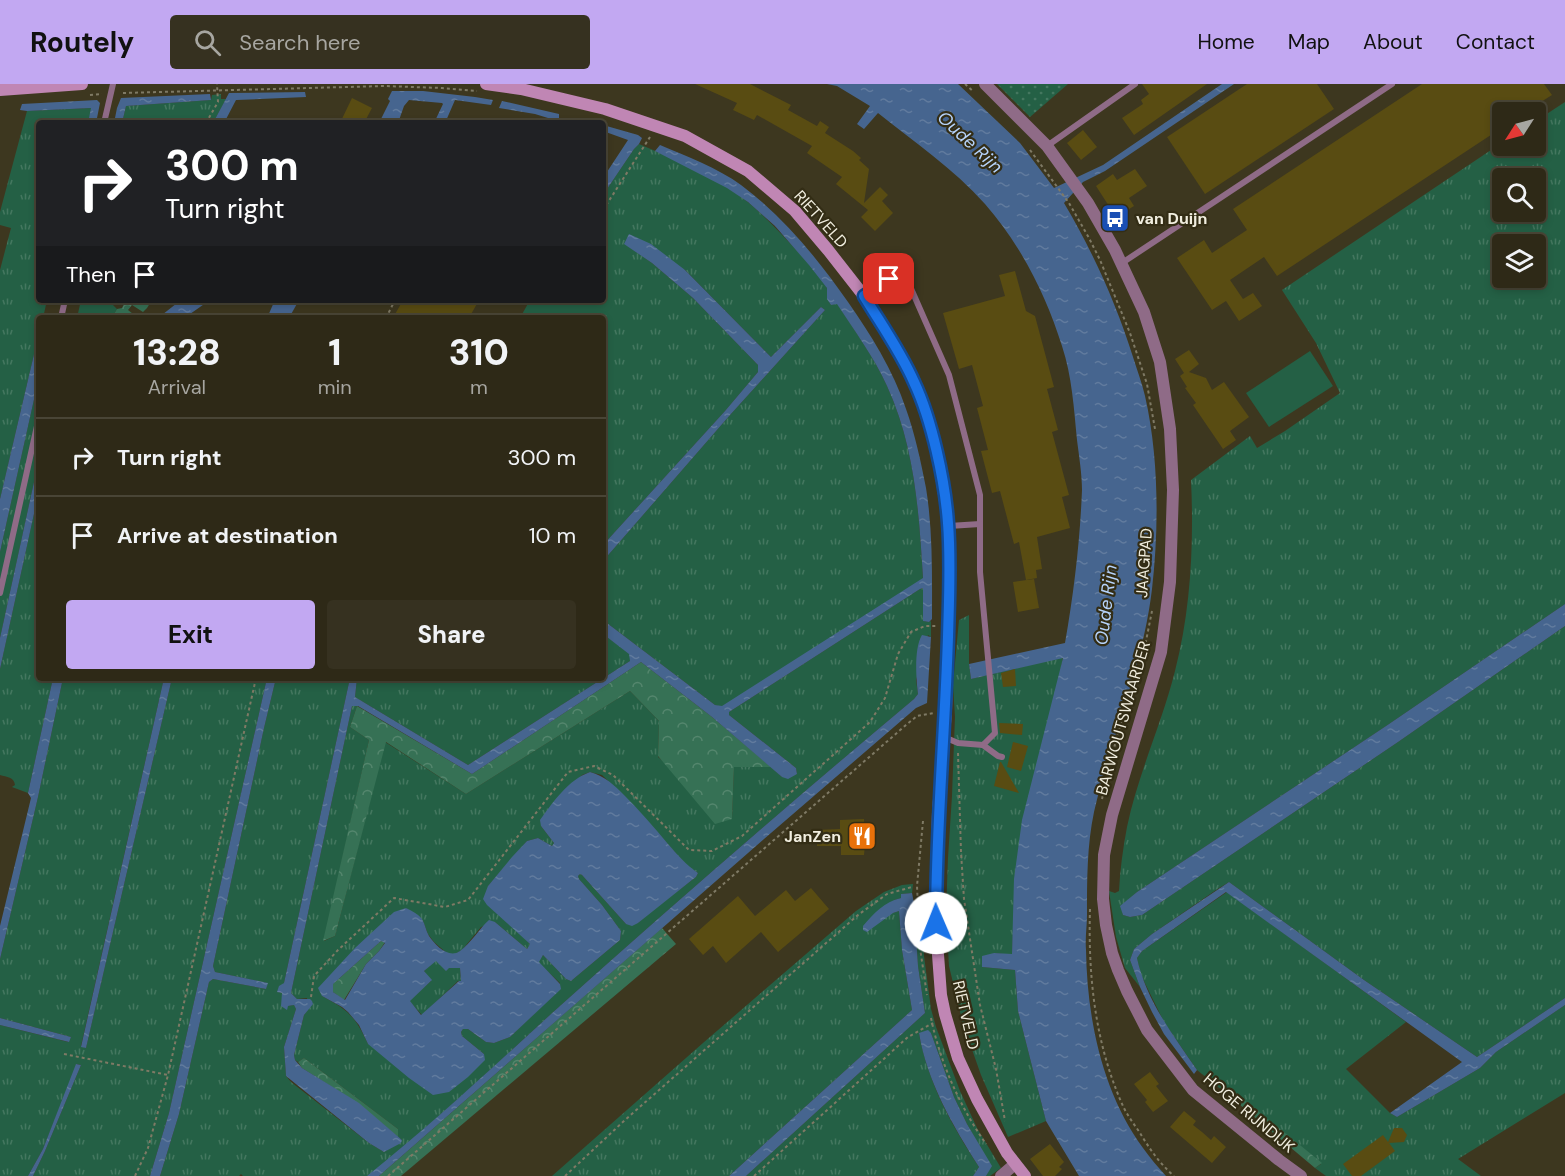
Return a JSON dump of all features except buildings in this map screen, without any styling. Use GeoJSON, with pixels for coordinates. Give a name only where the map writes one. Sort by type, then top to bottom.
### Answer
{"type":"FeatureCollection","features":[{"type":"Feature","properties":{"kind":"main road","name":"RIETVELD"},"geometry":{"type":"LineString","coordinates":[[481,88],[521,89],[605,110],[685,136],[748,171],[795,211],[828,250],[864,296],[896,347],[915,383],[935,447],[949,526],[946,711],[938,812],[936,887],[941,995],[958,1058],[972,1089],[1007,1154],[1025,1176]]}},
{"type":"Feature","properties":{"kind":"main road"},"geometry":{"type":"LineString","coordinates":[[0,90],[86,89]]}},
{"type":"Feature","properties":{"kind":"street","name":"BARWOUTSWAARDER"},"geometry":{"type":"LineString","coordinates":[[985,84],[1047,146],[1082,194],[1122,263],[1144,312],[1160,362],[1170,429],[1173,490],[1170,582],[1161,652],[1112,815],[1104,855],[1103,899],[1111,948]]}},
{"type":"Feature","properties":{"kind":"street","name":"HOGE RIJNDIJK"},"geometry":{"type":"LineString","coordinates":[[1111,948],[1118,970],[1148,1030],[1193,1090],[1301,1176]]}},
{"type":"Feature","properties":{"kind":"street"},"geometry":{"type":"LineString","coordinates":[[1001,1176],[1015,1164]]}},
{"type":"Feature","properties":{"kind":"lane"},"geometry":{"type":"LineString","coordinates":[[105,120],[113,84]]}},
{"type":"Feature","properties":{"kind":"lane"},"geometry":{"type":"LineString","coordinates":[[1047,146],[1136,84]]}},
{"type":"Feature","properties":{"kind":"lane"},"geometry":{"type":"LineString","coordinates":[[1122,263],[1392,84]]}},
{"type":"Feature","properties":{"kind":"lane"},"geometry":{"type":"LineString","coordinates":[[864,296],[889,279],[909,284],[949,375],[980,495],[980,572],[995,733],[983,745]]}},
{"type":"Feature","properties":{"kind":"lane"},"geometry":{"type":"LineString","coordinates":[[0,593],[36,431]]}},
{"type":"Feature","properties":{"kind":"lane"},"geometry":{"type":"LineString","coordinates":[[949,526],[980,524]]}},
{"type":"Feature","properties":{"kind":"lane"},"geometry":{"type":"LineString","coordinates":[[944,736],[958,743],[983,745],[1002,757]]}},
{"type":"Feature","properties":{"kind":"path"},"geometry":{"type":"LineString","coordinates":[[208,120],[218,102],[217,84]]}},
{"type":"Feature","properties":{"kind":"path"},"geometry":{"type":"LineString","coordinates":[[86,89],[111,93],[384,87],[481,88]]}},
{"type":"Feature","properties":{"kind":"path"},"geometry":{"type":"LineString","coordinates":[[606,205],[650,134]]}},
{"type":"Feature","properties":{"kind":"path"},"geometry":{"type":"LineString","coordinates":[[1055,183],[1089,238],[1130,333],[1147,384],[1156,433]]}},
{"type":"Feature","properties":{"kind":"path","name":"JAAGPAD"},"geometry":{"type":"LineString","coordinates":[[1101,803],[1117,736],[1141,666],[1153,602]]}},
{"type":"Feature","properties":{"kind":"path"},"geometry":{"type":"LineString","coordinates":[[311,997],[314,976],[338,950],[394,898],[445,907],[468,900],[568,772],[594,766],[613,775],[689,850],[712,851],[742,836],[870,722],[885,698],[898,654],[911,632],[924,626],[948,626]]}},
{"type":"Feature","properties":{"kind":"path"},"geometry":{"type":"LineString","coordinates":[[135,1176],[148,1148],[168,1075],[255,681]]}},
{"type":"Feature","properties":{"kind":"path"},"geometry":{"type":"LineString","coordinates":[[388,1176],[906,724],[918,716],[946,711]]}},
{"type":"Feature","properties":{"kind":"path"},"geometry":{"type":"LineString","coordinates":[[958,743],[964,899],[981,1005],[996,1069],[1005,1123]]}},
{"type":"Feature","properties":{"kind":"path"},"geometry":{"type":"LineString","coordinates":[[923,821],[917,886],[920,948],[928,1004]]}},
{"type":"Feature","properties":{"kind":"path"},"geometry":{"type":"LineString","coordinates":[[565,1176],[625,1120],[858,915],[886,894],[912,887]]}},
{"type":"Feature","properties":{"kind":"path"},"geometry":{"type":"LineString","coordinates":[[1090,906],[1094,1000],[1101,1043],[1110,1074],[1124,1108],[1147,1145],[1174,1176]]}},
{"type":"Feature","properties":{"kind":"path"},"geometry":{"type":"LineString","coordinates":[[930,1013],[951,1081],[975,1129],[986,1144]]}},
{"type":"Feature","properties":{"kind":"path"},"geometry":{"type":"LineString","coordinates":[[754,1176],[908,1037],[945,1014]]}},
{"type":"Feature","properties":{"kind":"path"},"geometry":{"type":"LineString","coordinates":[[64,1054],[168,1075]]}},
{"type":"Feature","properties":{"kind":"green space"},"geometry":{"type":"Polygon","coordinates":[[[997,84],[1068,84],[1030,117],[997,84]]]}},
{"type":"Feature","properties":{"kind":"green space"},"geometry":{"type":"Polygon","coordinates":[[[221,94],[221,99],[226,99],[215,120],[123,120],[126,106],[211,100],[212,95],[221,94]]]}},
{"type":"Feature","properties":{"kind":"green space"},"geometry":{"type":"Polygon","coordinates":[[[1565,102],[1565,604],[1137,892],[1121,906],[1123,915],[1130,917],[1142,915],[1565,626],[1565,998],[1477,1057],[1364,980],[1229,882],[1152,934],[1134,949],[1130,960],[1140,987],[1125,968],[1116,937],[1109,891],[1115,893],[1119,891],[1127,827],[1170,690],[1185,624],[1192,528],[1191,480],[1250,436],[1257,448],[1340,393],[1316,343],[1282,290],[1492,149],[1492,156],[1546,156],[1546,114],[1565,102]]]}},
{"type":"Feature","properties":{"kind":"green space"},"geometry":{"type":"Polygon","coordinates":[[[92,108],[89,120],[36,120],[36,303],[46,303],[44,315],[36,315],[36,346],[0,499],[0,270],[11,228],[0,225],[0,212],[27,111],[92,108]]]}},
{"type":"Feature","properties":{"kind":"green space"},"geometry":{"type":"Polygon","coordinates":[[[639,144],[724,185],[749,203],[801,255],[827,288],[831,305],[837,303],[882,375],[904,433],[914,481],[923,579],[722,707],[715,705],[606,622],[606,558],[825,310],[821,307],[771,357],[685,270],[625,244],[652,263],[693,298],[758,365],[758,372],[606,542],[606,315],[522,315],[528,303],[606,303],[606,191],[639,144]]]}},
{"type":"Feature","properties":{"kind":"green space"},"geometry":{"type":"Polygon","coordinates":[[[80,303],[112,303],[117,309],[114,314],[110,315],[78,315],[80,303]]]}},
{"type":"Feature","properties":{"kind":"green space"},"geometry":{"type":"Polygon","coordinates":[[[124,303],[150,303],[143,312],[132,305],[128,310],[134,315],[114,314],[117,309],[122,308],[124,303]]]}},
{"type":"Feature","properties":{"kind":"green space"},"geometry":{"type":"Polygon","coordinates":[[[1310,351],[1333,386],[1269,427],[1246,393],[1310,351]]]}},
{"type":"Feature","properties":{"kind":"green space"},"geometry":{"type":"Polygon","coordinates":[[[36,390],[36,473],[0,638],[0,552],[36,390]]]}},
{"type":"Feature","properties":{"kind":"green space"},"geometry":{"type":"Polygon","coordinates":[[[36,505],[36,681],[52,681],[28,793],[12,787],[15,785],[13,780],[0,775],[0,669],[36,505]]]}},
{"type":"Feature","properties":{"kind":"green space"},"geometry":{"type":"Polygon","coordinates":[[[923,588],[923,621],[931,621],[931,637],[928,635],[916,680],[918,694],[914,699],[686,894],[438,1117],[368,1176],[243,1176],[241,1174],[239,1176],[160,1176],[179,1114],[209,982],[213,979],[266,989],[267,983],[215,972],[213,966],[275,681],[349,681],[284,983],[278,992],[282,993],[288,1006],[294,1005],[296,1009],[284,1047],[286,1076],[369,1143],[384,1152],[402,1140],[398,1137],[398,1129],[304,1058],[298,1062],[295,1060],[294,1055],[307,1011],[307,998],[297,999],[291,993],[352,706],[357,706],[350,727],[369,740],[324,941],[335,936],[385,742],[466,794],[630,691],[659,721],[658,757],[732,819],[734,767],[771,767],[782,777],[797,774],[796,768],[729,715],[729,712],[923,588]],[[590,772],[582,775],[541,826],[554,843],[552,846],[538,838],[527,841],[488,886],[513,927],[530,944],[527,949],[495,922],[481,927],[462,950],[455,954],[448,954],[434,942],[423,921],[406,908],[322,996],[350,1015],[368,1044],[484,1054],[462,1036],[463,1029],[468,1029],[486,1042],[494,1043],[510,1037],[560,989],[560,983],[538,962],[543,955],[566,979],[571,981],[620,940],[621,931],[579,879],[580,874],[626,924],[638,923],[696,877],[698,873],[681,859],[635,807],[602,775],[590,772]]]}},
{"type":"Feature","properties":{"kind":"green space"},"geometry":{"type":"Polygon","coordinates":[[[969,615],[971,679],[1063,657],[1013,933],[1012,955],[994,953],[982,967],[1015,970],[1018,1011],[1046,1121],[1008,1137],[981,1075],[963,1024],[949,966],[946,913],[955,717],[953,685],[959,620],[969,615]]]}},
{"type":"Feature","properties":{"kind":"green space"},"geometry":{"type":"Polygon","coordinates":[[[606,636],[630,654],[630,661],[606,676],[606,636]]]}},
{"type":"Feature","properties":{"kind":"green space"},"geometry":{"type":"Polygon","coordinates":[[[641,662],[712,717],[771,767],[734,767],[732,819],[715,824],[658,756],[659,721],[630,691],[466,794],[386,742],[335,936],[323,941],[369,740],[350,727],[357,706],[472,774],[641,662]]]}},
{"type":"Feature","properties":{"kind":"green space"},"geometry":{"type":"Polygon","coordinates":[[[62,681],[163,681],[81,1046],[86,1048],[171,681],[266,681],[169,1113],[150,1176],[33,1176],[81,1065],[77,1064],[43,1149],[28,1176],[0,1176],[0,1025],[68,1042],[71,1037],[0,1018],[0,959],[62,681]]]}},
{"type":"Feature","properties":{"kind":"green space"},"geometry":{"type":"Polygon","coordinates":[[[357,681],[599,681],[468,765],[355,697],[357,681]]]}},
{"type":"Feature","properties":{"kind":"green space"},"geometry":{"type":"Polygon","coordinates":[[[913,884],[912,893],[901,894],[901,898],[894,900],[893,913],[899,911],[902,950],[912,1010],[729,1176],[552,1176],[856,911],[884,892],[902,885],[913,884]]]}},
{"type":"Feature","properties":{"kind":"green space"},"geometry":{"type":"Polygon","coordinates":[[[1227,892],[1406,1022],[1346,1069],[1390,1113],[1397,1117],[1480,1068],[1496,1052],[1565,1005],[1565,1093],[1458,1159],[1481,1176],[1326,1176],[1315,1168],[1321,1164],[1231,1090],[1227,1094],[1197,1070],[1164,1022],[1141,975],[1137,958],[1142,951],[1227,892]]]}},
{"type":"Feature","properties":{"kind":"green space"},"geometry":{"type":"Polygon","coordinates":[[[914,901],[921,901],[924,956],[931,1009],[936,1027],[960,1091],[977,1128],[1001,1168],[990,1176],[986,1176],[991,1166],[954,1097],[931,1033],[919,1034],[923,1053],[942,1104],[979,1167],[973,1176],[746,1176],[925,1013],[918,966],[914,901]]]}},
{"type":"Feature","properties":{"kind":"green space"},"geometry":{"type":"Polygon","coordinates":[[[662,928],[676,944],[401,1176],[379,1176],[662,928]]]}},
{"type":"Feature","properties":{"kind":"green space"},"geometry":{"type":"Polygon","coordinates":[[[381,941],[385,942],[366,964],[344,1000],[333,992],[333,984],[381,941]]]}},
{"type":"Feature","properties":{"kind":"green space"},"geometry":{"type":"Polygon","coordinates":[[[436,960],[449,968],[460,968],[461,981],[458,981],[422,1015],[409,1001],[431,981],[424,971],[436,960]]]}},
{"type":"Feature","properties":{"kind":"green space"},"geometry":{"type":"Polygon","coordinates":[[[304,1058],[398,1129],[398,1137],[359,1104],[302,1068],[298,1062],[304,1058]]]}},
{"type":"Feature","properties":{"kind":"green space"},"geometry":{"type":"Polygon","coordinates":[[[1232,1090],[1322,1163],[1315,1168],[1227,1094],[1232,1090]]]}},
{"type":"Feature","properties":{"kind":"water","name":"Oude Rijn"},"geometry":{"type":"Polygon","coordinates":[[[827,84],[958,84],[1020,143],[1054,188],[1103,165],[1222,84],[1234,84],[1105,171],[1083,182],[1064,203],[1085,240],[1119,317],[1144,391],[1153,443],[1157,517],[1152,589],[1142,646],[1094,812],[1088,863],[1086,946],[1087,976],[1094,1028],[1107,1079],[1129,1126],[1146,1152],[1166,1176],[1079,1176],[1046,1121],[1018,1011],[1015,970],[982,967],[982,956],[994,953],[1012,954],[1014,879],[1022,820],[1063,658],[971,679],[969,664],[1065,643],[1076,566],[1082,490],[1072,393],[1062,346],[1031,271],[1010,236],[985,204],[947,167],[878,113],[864,129],[857,124],[870,106],[837,86],[827,84]]]}},
{"type":"Feature","properties":{"kind":"water"},"geometry":{"type":"Polygon","coordinates":[[[392,91],[423,91],[493,100],[491,105],[455,100],[446,120],[435,120],[442,103],[409,100],[404,106],[399,120],[380,120],[390,101],[388,99],[392,91]]]}},
{"type":"Feature","properties":{"kind":"water"},"geometry":{"type":"Polygon","coordinates":[[[305,92],[306,97],[236,100],[226,120],[215,120],[229,93],[305,92]]]}},
{"type":"Feature","properties":{"kind":"water"},"geometry":{"type":"Polygon","coordinates":[[[210,94],[211,100],[126,106],[123,120],[115,120],[121,98],[210,94]]]}},
{"type":"Feature","properties":{"kind":"water"},"geometry":{"type":"Polygon","coordinates":[[[97,100],[100,103],[97,120],[89,120],[91,108],[27,111],[20,110],[22,104],[97,100]]]}},
{"type":"Feature","properties":{"kind":"water"},"geometry":{"type":"Polygon","coordinates":[[[502,101],[559,114],[559,118],[547,120],[548,118],[535,114],[499,108],[502,101]]]}},
{"type":"Feature","properties":{"kind":"water"},"geometry":{"type":"Polygon","coordinates":[[[606,126],[642,138],[606,191],[606,173],[628,140],[606,132],[606,126]]]}},
{"type":"Feature","properties":{"kind":"water"},"geometry":{"type":"Polygon","coordinates":[[[660,145],[702,163],[722,173],[757,197],[786,224],[824,270],[857,314],[881,353],[895,380],[909,419],[918,448],[926,488],[931,537],[932,619],[929,622],[923,621],[923,588],[920,589],[729,712],[729,715],[796,768],[797,774],[788,779],[782,777],[712,717],[641,662],[472,774],[358,706],[352,706],[291,993],[297,999],[310,999],[313,1004],[304,1015],[294,1055],[302,1068],[359,1103],[402,1140],[401,1143],[384,1152],[369,1143],[286,1076],[284,1047],[296,1009],[294,1005],[288,1006],[287,1010],[281,1006],[282,993],[277,992],[279,986],[284,983],[349,681],[357,681],[355,697],[468,765],[599,681],[606,681],[606,676],[630,661],[629,654],[606,636],[606,622],[715,705],[722,706],[923,578],[920,529],[910,456],[887,386],[870,354],[837,304],[831,305],[827,299],[827,288],[775,226],[748,202],[727,188],[655,151],[660,145]]]}},
{"type":"Feature","properties":{"kind":"water"},"geometry":{"type":"Polygon","coordinates":[[[629,234],[651,244],[685,270],[771,357],[821,307],[825,310],[606,558],[606,542],[758,372],[758,365],[693,298],[652,263],[624,244],[629,234]]]}},
{"type":"Feature","properties":{"kind":"water"},"geometry":{"type":"Polygon","coordinates":[[[177,303],[206,303],[190,315],[162,315],[177,303]]]}},
{"type":"Feature","properties":{"kind":"water"},"geometry":{"type":"Polygon","coordinates":[[[274,303],[297,303],[291,315],[268,315],[274,303]]]}},
{"type":"Feature","properties":{"kind":"water"},"geometry":{"type":"Polygon","coordinates":[[[36,346],[36,390],[0,552],[0,499],[36,346]]]}},
{"type":"Feature","properties":{"kind":"water"},"geometry":{"type":"Polygon","coordinates":[[[36,473],[36,505],[0,669],[0,638],[36,473]]]}},
{"type":"Feature","properties":{"kind":"water"},"geometry":{"type":"Polygon","coordinates":[[[1565,604],[1565,626],[1142,915],[1130,917],[1123,915],[1120,906],[1137,892],[1565,604]]]}},
{"type":"Feature","properties":{"kind":"water"},"geometry":{"type":"Polygon","coordinates":[[[922,635],[931,637],[927,703],[916,708],[764,839],[379,1176],[367,1176],[438,1117],[686,894],[914,699],[918,694],[917,655],[922,635]]]}},
{"type":"Feature","properties":{"kind":"water"},"geometry":{"type":"Polygon","coordinates":[[[52,681],[62,681],[0,959],[0,926],[31,798],[28,793],[52,681]]]}},
{"type":"Feature","properties":{"kind":"water"},"geometry":{"type":"Polygon","coordinates":[[[163,681],[171,681],[86,1048],[81,1047],[163,681]]]}},
{"type":"Feature","properties":{"kind":"water"},"geometry":{"type":"Polygon","coordinates":[[[266,681],[275,681],[213,966],[215,972],[268,983],[266,989],[213,979],[209,982],[179,1114],[160,1176],[150,1176],[169,1113],[266,681]]]}},
{"type":"Feature","properties":{"kind":"water"},"geometry":{"type":"Polygon","coordinates":[[[590,772],[613,784],[682,859],[698,873],[696,877],[632,926],[626,924],[580,874],[579,879],[621,931],[620,940],[571,981],[566,979],[543,955],[539,962],[560,984],[561,989],[510,1037],[494,1043],[486,1042],[468,1029],[463,1029],[462,1036],[484,1054],[485,1060],[449,1092],[433,1095],[368,1044],[359,1025],[348,1012],[322,996],[318,988],[355,948],[394,912],[406,908],[420,917],[432,940],[447,952],[460,951],[489,920],[495,922],[527,949],[530,944],[483,899],[488,886],[527,841],[538,838],[552,846],[554,843],[541,826],[540,820],[562,792],[590,772]],[[381,941],[333,984],[333,992],[345,1000],[366,964],[385,943],[381,941]],[[436,961],[424,971],[432,980],[410,1001],[421,1015],[461,981],[460,968],[449,968],[446,971],[436,961]]]}},
{"type":"Feature","properties":{"kind":"water"},"geometry":{"type":"Polygon","coordinates":[[[1229,882],[1364,980],[1477,1057],[1565,998],[1565,1005],[1496,1052],[1480,1068],[1397,1117],[1390,1113],[1462,1062],[1226,892],[1142,951],[1137,958],[1154,1003],[1197,1070],[1194,1074],[1164,1034],[1140,987],[1130,960],[1134,949],[1152,934],[1229,882]]]}},
{"type":"Feature","properties":{"kind":"water"},"geometry":{"type":"Polygon","coordinates":[[[912,893],[918,966],[925,1013],[746,1176],[729,1176],[912,1010],[902,950],[899,911],[867,932],[863,930],[863,926],[884,905],[901,898],[901,894],[912,893]]]}},
{"type":"Feature","properties":{"kind":"water"},"geometry":{"type":"Polygon","coordinates":[[[0,1018],[71,1037],[69,1042],[0,1025],[0,1018]]]}},
{"type":"Feature","properties":{"kind":"water"},"geometry":{"type":"Polygon","coordinates":[[[928,1030],[954,1097],[992,1166],[986,1176],[973,1176],[979,1167],[942,1103],[928,1069],[919,1033],[928,1030]]]}},
{"type":"Feature","properties":{"kind":"water"},"geometry":{"type":"Polygon","coordinates":[[[76,1064],[81,1065],[45,1151],[33,1176],[28,1176],[43,1149],[76,1064]]]}},
{"type":"Feature","properties":{"kind":"place","name":"van Duijn"},"geometry":{"type":"Point","coordinates":[1115,218]}},
{"type":"Feature","properties":{"kind":"place","name":"JanZen"},"geometry":{"type":"Point","coordinates":[862,836]}},
{"type":"Feature","properties":{"kind":"route"},"geometry":{"type":"LineString","coordinates":[[889,279],[864,296],[896,347],[915,383],[935,447],[949,526],[946,711],[938,812],[936,923]]}}]}
